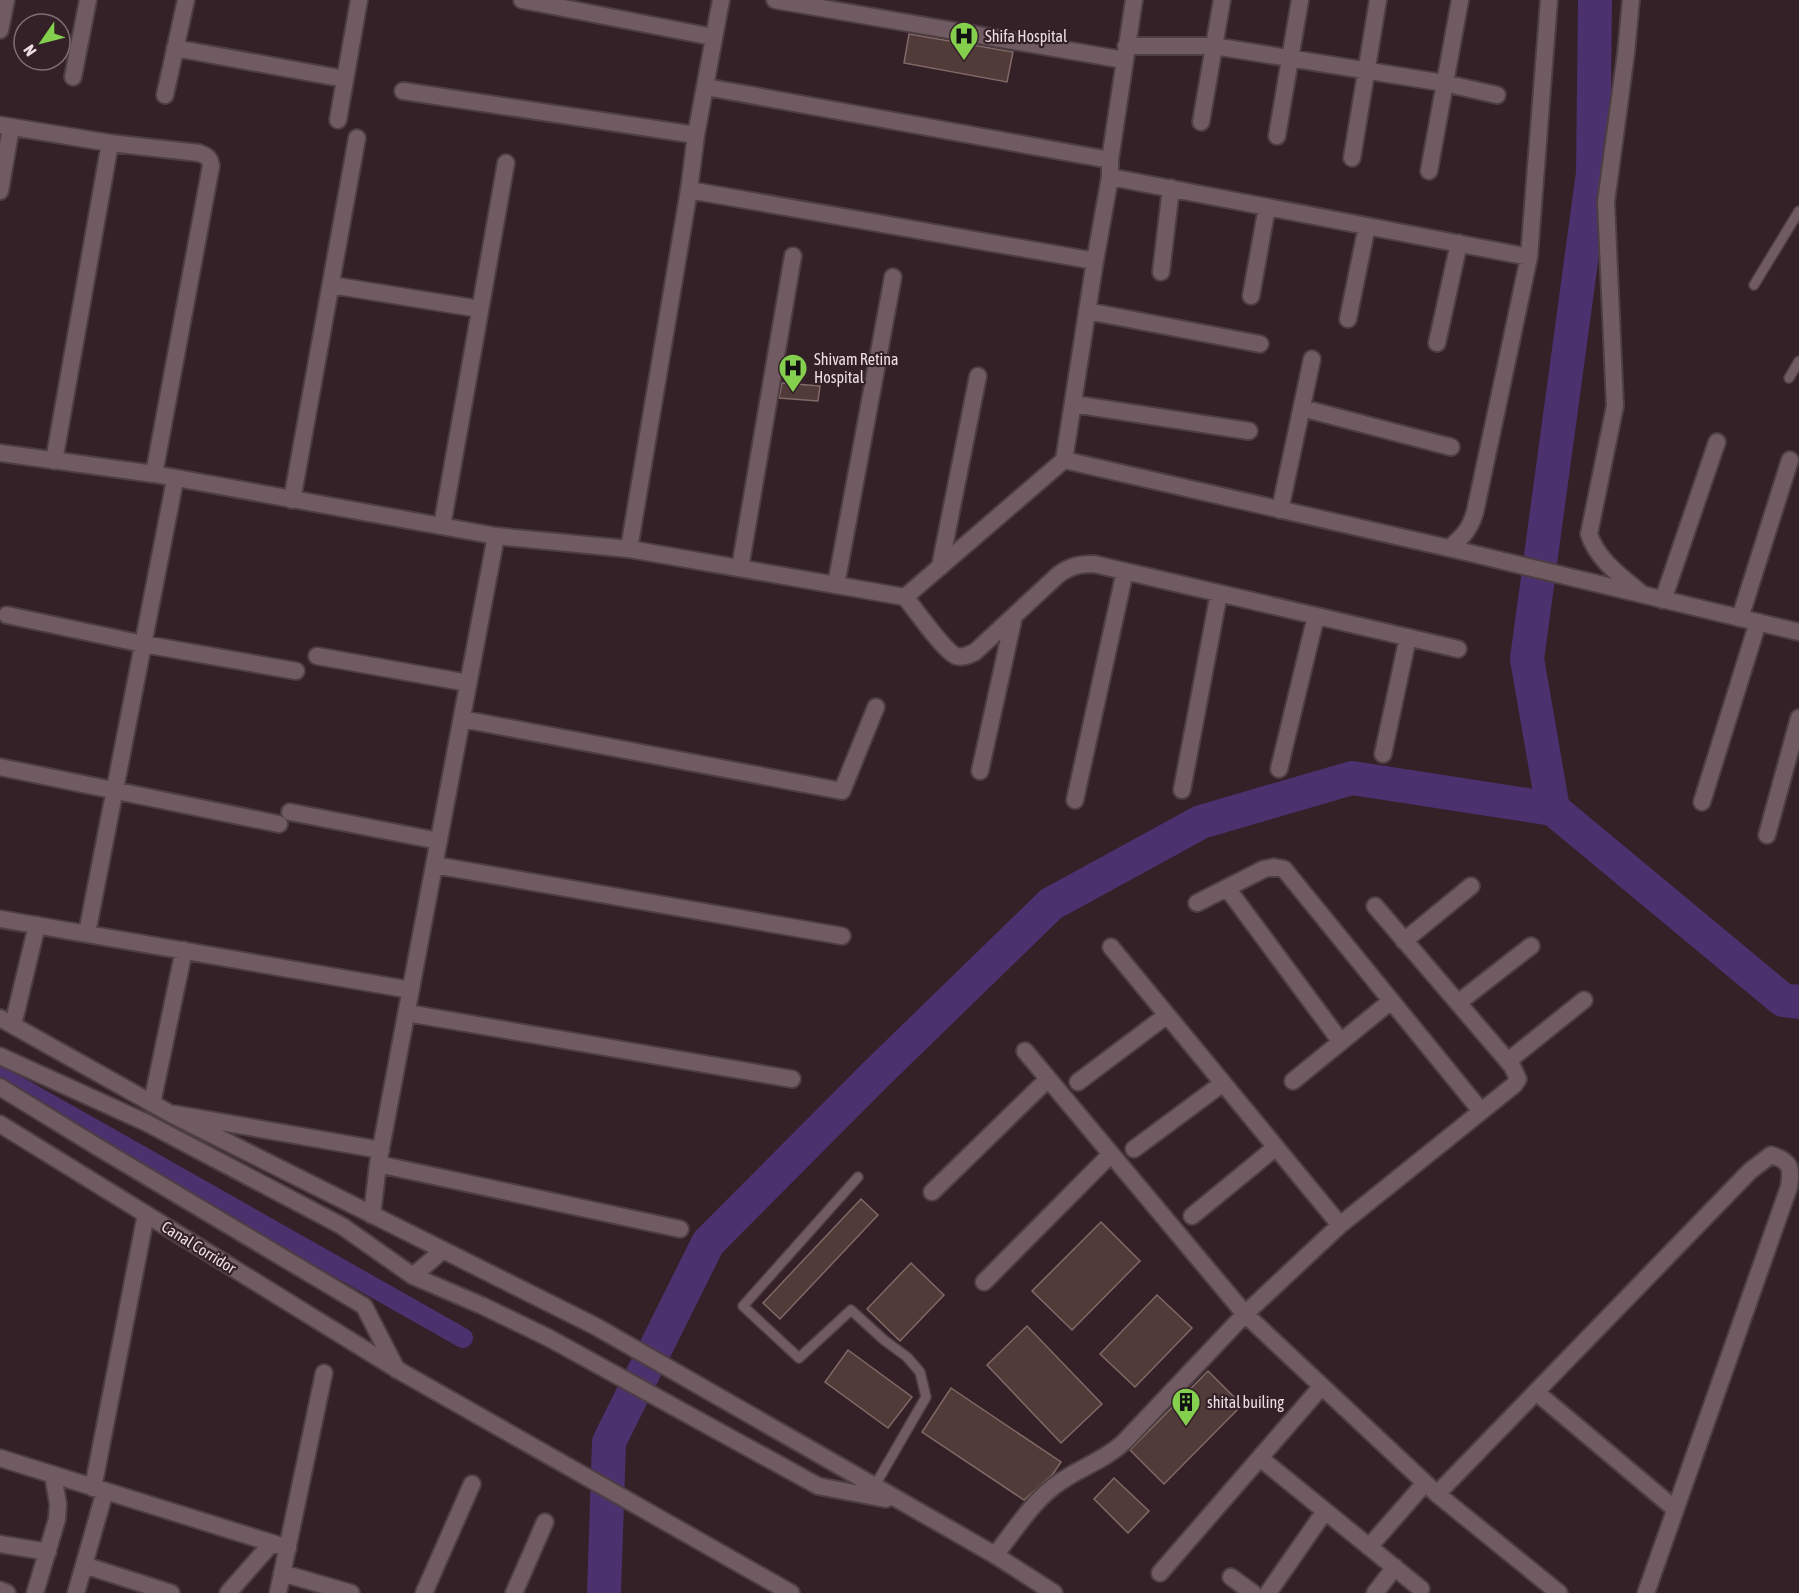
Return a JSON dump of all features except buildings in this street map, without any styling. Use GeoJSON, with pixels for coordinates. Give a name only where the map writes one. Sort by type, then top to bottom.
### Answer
{"type":"FeatureCollection","features":[{"type":"Feature","properties":{"kind":"street"},"geometry":{"type":"LineString","coordinates":[[0,30],[6,0]]}},
{"type":"Feature","properties":{"kind":"street"},"geometry":{"type":"LineString","coordinates":[[73,77],[88,0]]}},
{"type":"Feature","properties":{"kind":"street"},"geometry":{"type":"LineString","coordinates":[[165,95],[186,0]]}},
{"type":"Feature","properties":{"kind":"street"},"geometry":{"type":"LineString","coordinates":[[338,120],[359,0]]}},
{"type":"Feature","properties":{"kind":"street"},"geometry":{"type":"LineString","coordinates":[[522,0],[713,37]]}},
{"type":"Feature","properties":{"kind":"street"},"geometry":{"type":"LineString","coordinates":[[629,549],[689,190],[696,135],[721,0]]}},
{"type":"Feature","properties":{"kind":"street"},"geometry":{"type":"LineString","coordinates":[[775,0],[1125,53],[1214,46],[1444,83],[1497,95]]}},
{"type":"Feature","properties":{"kind":"street"},"geometry":{"type":"LineString","coordinates":[[905,597],[1064,460],[1134,0]]}},
{"type":"Feature","properties":{"kind":"street"},"geometry":{"type":"LineString","coordinates":[[1201,122],[1222,0]]}},
{"type":"Feature","properties":{"kind":"street"},"geometry":{"type":"LineString","coordinates":[[1277,136],[1300,0]]}},
{"type":"Feature","properties":{"kind":"street"},"geometry":{"type":"LineString","coordinates":[[1352,158],[1378,0]]}},
{"type":"Feature","properties":{"kind":"street"},"geometry":{"type":"LineString","coordinates":[[1429,171],[1460,0]]}},
{"type":"Feature","properties":{"kind":"street"},"geometry":{"type":"LineString","coordinates":[[1449,548],[1471,526],[1475,512],[1529,257],[1549,0]]}},
{"type":"Feature","properties":{"kind":"street"},"geometry":{"type":"LineString","coordinates":[[1631,0],[1606,202],[1615,406],[1589,534],[1596,552],[1642,594]]}},
{"type":"Feature","properties":{"kind":"street"},"geometry":{"type":"LineString","coordinates":[[175,48],[345,79]]}},
{"type":"Feature","properties":{"kind":"street"},"geometry":{"type":"LineString","coordinates":[[706,87],[1110,168],[1171,188],[1529,257]]}},
{"type":"Feature","properties":{"kind":"street"},"geometry":{"type":"LineString","coordinates":[[403,91],[696,135]]}},
{"type":"Feature","properties":{"kind":"street"},"geometry":{"type":"LineString","coordinates":[[0,191],[6,126],[207,156],[212,166],[154,474]]}},
{"type":"Feature","properties":{"kind":"street"},"geometry":{"type":"LineString","coordinates":[[292,500],[357,138]]}},
{"type":"Feature","properties":{"kind":"street"},"geometry":{"type":"LineString","coordinates":[[54,461],[110,143]]}},
{"type":"Feature","properties":{"kind":"street"},"geometry":{"type":"LineString","coordinates":[[442,526],[506,163]]}},
{"type":"Feature","properties":{"kind":"street"},"geometry":{"type":"LineString","coordinates":[[1161,272],[1171,188]]}},
{"type":"Feature","properties":{"kind":"street"},"geometry":{"type":"LineString","coordinates":[[689,190],[1095,261]]}},
{"type":"Feature","properties":{"kind":"street"},"geometry":{"type":"LineString","coordinates":[[1251,296],[1267,207]]}},
{"type":"Feature","properties":{"kind":"street"},"geometry":{"type":"LineString","coordinates":[[1348,319],[1366,226]]}},
{"type":"Feature","properties":{"kind":"street"},"geometry":{"type":"LineString","coordinates":[[1437,343],[1459,243]]}},
{"type":"Feature","properties":{"kind":"street"},"geometry":{"type":"LineString","coordinates":[[740,568],[793,256]]}},
{"type":"Feature","properties":{"kind":"street"},"geometry":{"type":"LineString","coordinates":[[836,585],[893,277]]}},
{"type":"Feature","properties":{"kind":"street"},"geometry":{"type":"LineString","coordinates":[[331,285],[480,309]]}},
{"type":"Feature","properties":{"kind":"street"},"geometry":{"type":"LineString","coordinates":[[1087,311],[1260,344]]}},
{"type":"Feature","properties":{"kind":"street"},"geometry":{"type":"LineString","coordinates":[[1280,510],[1312,359]]}},
{"type":"Feature","properties":{"kind":"street"},"geometry":{"type":"LineString","coordinates":[[940,567],[978,376]]}},
{"type":"Feature","properties":{"kind":"street"},"geometry":{"type":"LineString","coordinates":[[1073,404],[1249,431]]}},
{"type":"Feature","properties":{"kind":"street"},"geometry":{"type":"LineString","coordinates":[[1302,408],[1451,447]]}},
{"type":"Feature","properties":{"kind":"street"},"geometry":{"type":"LineString","coordinates":[[1663,600],[1717,442]]}},
{"type":"Feature","properties":{"kind":"street"},"geometry":{"type":"LineString","coordinates":[[0,453],[154,474],[176,480],[496,536],[629,549],[905,597],[945,646],[957,656],[964,657],[975,652],[1058,575],[1078,564],[1094,564],[1458,649]]}},
{"type":"Feature","properties":{"kind":"street"},"geometry":{"type":"LineString","coordinates":[[1064,460],[1449,548],[1799,632]]}},
{"type":"Feature","properties":{"kind":"street"},"geometry":{"type":"LineString","coordinates":[[1740,618],[1790,460]]}},
{"type":"Feature","properties":{"kind":"street"},"geometry":{"type":"LineString","coordinates":[[87,933],[176,480]]}},
{"type":"Feature","properties":{"kind":"street"},"geometry":{"type":"LineString","coordinates":[[372,1215],[380,1157],[496,536]]}},
{"type":"Feature","properties":{"kind":"street"},"geometry":{"type":"LineString","coordinates":[[1075,800],[1125,571]]}},
{"type":"Feature","properties":{"kind":"street"},"geometry":{"type":"LineString","coordinates":[[1182,790],[1219,593]]}},
{"type":"Feature","properties":{"kind":"street"},"geometry":{"type":"LineString","coordinates":[[7,615],[143,644],[296,671]]}},
{"type":"Feature","properties":{"kind":"street"},"geometry":{"type":"LineString","coordinates":[[980,771],[1014,616]]}},
{"type":"Feature","properties":{"kind":"street"},"geometry":{"type":"LineString","coordinates":[[1279,769],[1316,616]]}},
{"type":"Feature","properties":{"kind":"street"},"geometry":{"type":"LineString","coordinates":[[1702,802],[1758,622]]}},
{"type":"Feature","properties":{"kind":"street"},"geometry":{"type":"LineString","coordinates":[[1383,754],[1408,637]]}},
{"type":"Feature","properties":{"kind":"street"},"geometry":{"type":"LineString","coordinates":[[317,656],[468,683]]}},
{"type":"Feature","properties":{"kind":"street"},"geometry":{"type":"LineString","coordinates":[[462,718],[842,790],[876,707]]}},
{"type":"Feature","properties":{"kind":"street"},"geometry":{"type":"LineString","coordinates":[[1767,836],[1799,718]]}},
{"type":"Feature","properties":{"kind":"street"},"geometry":{"type":"LineString","coordinates":[[0,767],[115,791],[439,841]]}},
{"type":"Feature","properties":{"kind":"street"},"geometry":{"type":"LineString","coordinates":[[434,865],[842,936]]}},
{"type":"Feature","properties":{"kind":"street"},"geometry":{"type":"LineString","coordinates":[[1197,903],[1264,869],[1284,869],[1481,1111]]}},
{"type":"Feature","properties":{"kind":"street"},"geometry":{"type":"LineString","coordinates":[[1404,941],[1471,886]]}},
{"type":"Feature","properties":{"kind":"street"},"geometry":{"type":"LineString","coordinates":[[1227,888],[1341,1042]]}},
{"type":"Feature","properties":{"kind":"street"},"geometry":{"type":"LineString","coordinates":[[995,1555],[1045,1494],[1064,1479],[1108,1456],[1124,1442],[1245,1314],[1340,1225],[1507,1092],[1518,1079],[1508,1061],[1375,906]]}},
{"type":"Feature","properties":{"kind":"street"},"geometry":{"type":"LineString","coordinates":[[0,919],[411,990]]}},
{"type":"Feature","properties":{"kind":"street"},"geometry":{"type":"LineString","coordinates":[[37,925],[6,1021],[171,1114],[595,1326],[995,1555],[1054,1593]]}},
{"type":"Feature","properties":{"kind":"street"},"geometry":{"type":"LineString","coordinates":[[1459,1002],[1531,946]]}},
{"type":"Feature","properties":{"kind":"street"},"geometry":{"type":"LineString","coordinates":[[1111,947],[1340,1225]]}},
{"type":"Feature","properties":{"kind":"street"},"geometry":{"type":"LineString","coordinates":[[152,1103],[184,950]]}},
{"type":"Feature","properties":{"kind":"street"},"geometry":{"type":"LineString","coordinates":[[1508,1061],[1584,1000]]}},
{"type":"Feature","properties":{"kind":"street"},"geometry":{"type":"LineString","coordinates":[[1293,1081],[1391,1001]]}},
{"type":"Feature","properties":{"kind":"street"},"geometry":{"type":"LineString","coordinates":[[407,1013],[792,1078]]}},
{"type":"Feature","properties":{"kind":"street"},"geometry":{"type":"LineString","coordinates":[[1078,1082],[1167,1015]]}},
{"type":"Feature","properties":{"kind":"street"},"geometry":{"type":"LineString","coordinates":[[1025,1051],[1245,1314],[1431,1489],[1559,1593]]}},
{"type":"Feature","properties":{"kind":"street"},"geometry":{"type":"LineString","coordinates":[[3,1058],[147,1123],[342,1226],[413,1276],[483,1306],[583,1356],[818,1486],[898,1500]]}},
{"type":"Feature","properties":{"kind":"street"},"geometry":{"type":"LineString","coordinates":[[933,1192],[1048,1078]]}},
{"type":"Feature","properties":{"kind":"street"},"geometry":{"type":"LineString","coordinates":[[1134,1149],[1223,1083]]}},
{"type":"Feature","properties":{"kind":"street"},"geometry":{"type":"LineString","coordinates":[[0,1087],[364,1306],[398,1370]]}},
{"type":"Feature","properties":{"kind":"street"},"geometry":{"type":"LineString","coordinates":[[171,1114],[380,1157],[680,1229]]}},
{"type":"Feature","properties":{"kind":"street","name":"Canal Corridor"},"geometry":{"type":"LineString","coordinates":[[0,1124],[398,1370],[791,1593]]}},
{"type":"Feature","properties":{"kind":"street"},"geometry":{"type":"LineString","coordinates":[[1192,1216],[1276,1147]]}},
{"type":"Feature","properties":{"kind":"street"},"geometry":{"type":"LineString","coordinates":[[984,1281],[1111,1154]]}},
{"type":"Feature","properties":{"kind":"street"},"geometry":{"type":"LineString","coordinates":[[1369,1547],[1536,1392],[1750,1171],[1771,1155],[1782,1158],[1790,1166],[1789,1187],[1646,1593]]}},
{"type":"Feature","properties":{"kind":"street"},"geometry":{"type":"LineString","coordinates":[[76,1593],[99,1490],[146,1214]]}},
{"type":"Feature","properties":{"kind":"street"},"geometry":{"type":"LineString","coordinates":[[413,1276],[443,1250]]}},
{"type":"Feature","properties":{"kind":"street"},"geometry":{"type":"LineString","coordinates":[[278,1593],[282,1573],[280,1546],[324,1373]]}},
{"type":"Feature","properties":{"kind":"street"},"geometry":{"type":"LineString","coordinates":[[1160,1573],[1322,1386]]}},
{"type":"Feature","properties":{"kind":"street"},"geometry":{"type":"LineString","coordinates":[[1536,1392],[1675,1509]]}},
{"type":"Feature","properties":{"kind":"street"},"geometry":{"type":"LineString","coordinates":[[0,1458],[280,1546]]}},
{"type":"Feature","properties":{"kind":"street"},"geometry":{"type":"LineString","coordinates":[[1260,1458],[1421,1589]]}},
{"type":"Feature","properties":{"kind":"street"},"geometry":{"type":"LineString","coordinates":[[35,1593],[57,1519],[58,1504],[54,1475]]}},
{"type":"Feature","properties":{"kind":"street"},"geometry":{"type":"LineString","coordinates":[[424,1593],[472,1484]]}},
{"type":"Feature","properties":{"kind":"street"},"geometry":{"type":"LineString","coordinates":[[1268,1593],[1325,1511]]}},
{"type":"Feature","properties":{"kind":"street"},"geometry":{"type":"LineString","coordinates":[[514,1593],[545,1522]]}},
{"type":"Feature","properties":{"kind":"street"},"geometry":{"type":"LineString","coordinates":[[0,1544],[48,1552]]}},
{"type":"Feature","properties":{"kind":"street"},"geometry":{"type":"LineString","coordinates":[[228,1593],[280,1546]]}},
{"type":"Feature","properties":{"kind":"street"},"geometry":{"type":"LineString","coordinates":[[84,1565],[171,1593]]}},
{"type":"Feature","properties":{"kind":"street"},"geometry":{"type":"LineString","coordinates":[[1375,1593],[1395,1567]]}},
{"type":"Feature","properties":{"kind":"street"},"geometry":{"type":"LineString","coordinates":[[282,1573],[351,1593]]}},
{"type":"Feature","properties":{"kind":"street"},"geometry":{"type":"LineString","coordinates":[[1231,1577],[1253,1593]]}},
{"type":"Feature","properties":{"kind":"street"},"geometry":{"type":"LineString","coordinates":[[0,1590],[7,1593]]}},
{"type":"Feature","properties":{"kind":"lane"},"geometry":{"type":"LineString","coordinates":[[1754,285],[1799,211]]}},
{"type":"Feature","properties":{"kind":"lane"},"geometry":{"type":"LineString","coordinates":[[1789,378],[1799,361]]}},
{"type":"Feature","properties":{"kind":"lane"},"geometry":{"type":"LineString","coordinates":[[858,1177],[743,1306],[799,1358],[851,1310],[907,1357],[920,1372],[926,1397],[874,1487]]}},
{"type":"Feature","properties":{"kind":"waterway"},"geometry":{"type":"LineString","coordinates":[[1595,0],[1593,173],[1527,659],[1553,809],[1783,1000],[1799,1002]]}},
{"type":"Feature","properties":{"kind":"waterway"},"geometry":{"type":"LineString","coordinates":[[604,1593],[609,1442],[708,1243],[874,1076],[1051,904],[1201,822],[1352,778],[1553,809]]}},
{"type":"Feature","properties":{"kind":"waterway"},"geometry":{"type":"LineString","coordinates":[[0,1076],[463,1338]]}},
{"type":"Feature","properties":{"kind":"place","name":"Shifa Hospital"},"geometry":{"type":"Point","coordinates":[964,62]}},
{"type":"Feature","properties":{"kind":"place","name":"Shivam Retina Hospital"},"geometry":{"type":"Point","coordinates":[793,394]}},
{"type":"Feature","properties":{"kind":"place","name":"shital builing"},"geometry":{"type":"Point","coordinates":[1186,1428]}}]}
